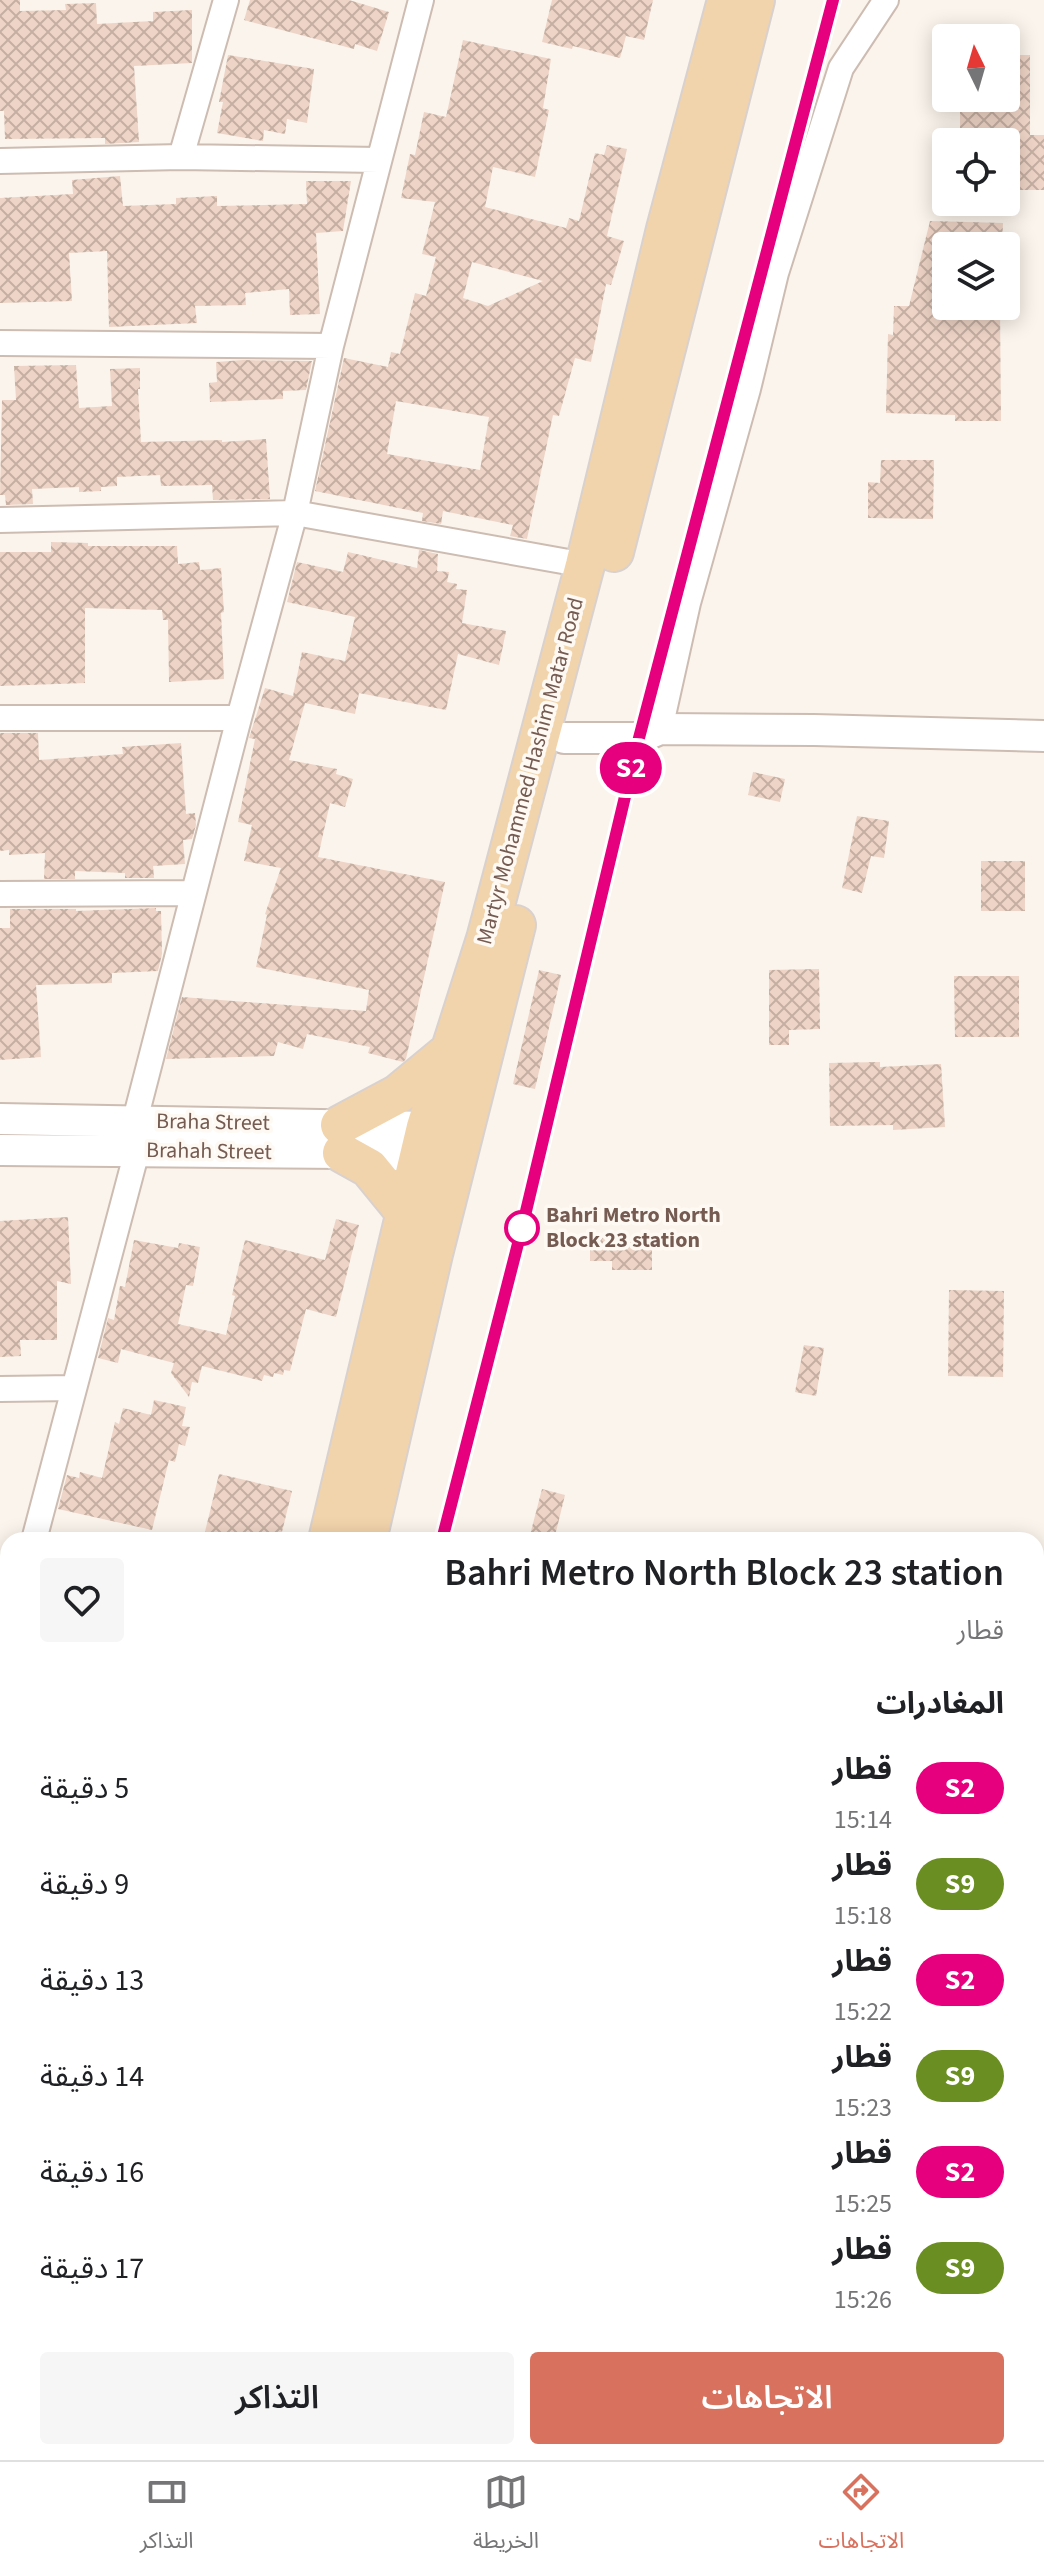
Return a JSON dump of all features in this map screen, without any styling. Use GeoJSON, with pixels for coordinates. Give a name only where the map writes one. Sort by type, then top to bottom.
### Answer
{"type":"FeatureCollection","features":[{"type":"Feature","properties":{"kind":"main road","name":"Martyr Mohammed Hashim Matar Road"},"geometry":{"type":"LineString","coordinates":[[330,1532],[422,1142],[486,939],[585,565],[666,229],[727,0]]}},
{"type":"Feature","properties":{"kind":"main road","name":"Martyr Mohammed Hashim Matar Road"},"geometry":{"type":"LineString","coordinates":[[369,1532],[433,1254],[755,0]]}},
{"type":"Feature","properties":{"kind":"main road"},"geometry":{"type":"LineString","coordinates":[[405,1212],[341,1139],[450,1051]]}},
{"type":"Feature","properties":{"kind":"street"},"geometry":{"type":"LineString","coordinates":[[181,157],[226,0]]}},
{"type":"Feature","properties":{"kind":"street"},"geometry":{"type":"LineString","coordinates":[[135,1120],[295,513],[331,346],[421,0]]}},
{"type":"Feature","properties":{"kind":"street"},"geometry":{"type":"LineString","coordinates":[[660,729],[688,603],[748,389],[784,244],[841,68],[886,0]]}},
{"type":"Feature","properties":{"kind":"street"},"geometry":{"type":"LineString","coordinates":[[0,161],[181,157],[378,160]]}},
{"type":"Feature","properties":{"kind":"street"},"geometry":{"type":"LineString","coordinates":[[0,343],[331,346]]}},
{"type":"Feature","properties":{"kind":"street"},"geometry":{"type":"LineString","coordinates":[[0,520],[295,513],[585,565]]}},
{"type":"Feature","properties":{"kind":"street"},"geometry":{"type":"LineString","coordinates":[[0,718],[239,718]]}},
{"type":"Feature","properties":{"kind":"street"},"geometry":{"type":"LineString","coordinates":[[564,738],[639,738],[660,729],[1044,736]]}},
{"type":"Feature","properties":{"kind":"street"},"geometry":{"type":"LineString","coordinates":[[0,894],[193,893]]}},
{"type":"Feature","properties":{"kind":"street","name":"Braha Street"},"geometry":{"type":"LineString","coordinates":[[0,1119],[135,1120],[341,1139],[422,1142]]}},
{"type":"Feature","properties":{"kind":"street","name":"Brahah Street"},"geometry":{"type":"LineString","coordinates":[[0,1150],[137,1151],[341,1139]]}},
{"type":"Feature","properties":{"kind":"street"},"geometry":{"type":"LineString","coordinates":[[36,1532],[137,1151]]}},
{"type":"Feature","properties":{"kind":"street"},"geometry":{"type":"LineString","coordinates":[[0,1389],[74,1388]]}},
{"type":"Feature","properties":{"kind":"building"},"geometry":{"type":"Polygon","coordinates":[[[0,0],[20,0],[20,11],[66,10],[65,4],[96,3],[97,24],[153,21],[153,12],[192,10],[192,63],[134,66],[139,142],[105,144],[105,138],[5,139],[4,111],[0,111],[0,0]]]}},
{"type":"Feature","properties":{"kind":"building"},"geometry":{"type":"Polygon","coordinates":[[[250,0],[349,0],[389,12],[377,51],[355,44],[354,49],[244,20],[250,0]]]}},
{"type":"Feature","properties":{"kind":"building"},"geometry":{"type":"Polygon","coordinates":[[[552,0],[653,0],[644,40],[626,36],[620,58],[542,42],[552,0]]]}},
{"type":"Feature","properties":{"kind":"building"},"geometry":{"type":"Polygon","coordinates":[[[463,40],[551,59],[543,108],[549,110],[535,177],[493,167],[485,207],[566,228],[569,218],[579,221],[595,153],[604,155],[607,145],[627,149],[607,236],[624,241],[611,285],[606,284],[591,362],[575,358],[559,416],[553,415],[527,539],[510,536],[513,525],[443,511],[441,524],[422,521],[423,513],[315,491],[344,358],[388,367],[391,352],[400,354],[415,293],[426,296],[436,257],[422,254],[435,202],[401,198],[410,154],[415,155],[424,112],[446,117],[463,40]],[[472,262],[463,298],[488,306],[543,281],[472,262]],[[396,401],[387,454],[480,470],[489,417],[396,401]]]}},
{"type":"Feature","properties":{"kind":"building"},"geometry":{"type":"Polygon","coordinates":[[[228,55],[314,69],[307,123],[287,119],[285,134],[264,130],[263,141],[217,133],[228,55]]]}},
{"type":"Feature","properties":{"kind":"building"},"geometry":{"type":"Polygon","coordinates":[[[1020,55],[1030,55],[1030,135],[1044,135],[1044,190],[1020,190],[1020,128],[960,128],[960,112],[1020,112],[1020,55]]]}},
{"type":"Feature","properties":{"kind":"building"},"geometry":{"type":"Polygon","coordinates":[[[120,176],[123,206],[176,204],[176,198],[217,196],[217,206],[307,204],[306,181],[351,181],[343,231],[316,233],[320,314],[290,315],[289,289],[245,293],[246,305],[195,306],[197,323],[109,327],[107,251],[69,253],[72,301],[0,303],[0,198],[73,194],[72,180],[120,176]]]}},
{"type":"Feature","properties":{"kind":"building"},"geometry":{"type":"Polygon","coordinates":[[[930,221],[1003,223],[1003,232],[932,232],[932,320],[1000,320],[1001,421],[955,421],[955,415],[886,413],[888,334],[893,335],[894,306],[909,306],[930,221]]]}},
{"type":"Feature","properties":{"kind":"building"},"geometry":{"type":"Polygon","coordinates":[[[312,361],[306,390],[283,391],[283,399],[210,402],[209,383],[217,382],[216,362],[312,361]]]}},
{"type":"Feature","properties":{"kind":"building"},"geometry":{"type":"Polygon","coordinates":[[[76,365],[79,408],[112,406],[110,369],[140,368],[141,442],[266,439],[270,499],[213,500],[212,485],[161,486],[160,475],[117,477],[117,486],[101,487],[101,491],[79,492],[79,487],[32,489],[33,504],[6,505],[5,495],[0,495],[2,400],[16,400],[14,366],[76,365]]]}},
{"type":"Feature","properties":{"kind":"building"},"geometry":{"type":"Polygon","coordinates":[[[881,460],[934,460],[933,519],[868,518],[868,482],[880,483],[881,460]]]}},
{"type":"Feature","properties":{"kind":"building"},"geometry":{"type":"Polygon","coordinates":[[[51,542],[88,543],[88,546],[177,546],[178,564],[199,562],[200,570],[221,568],[224,679],[169,682],[168,620],[163,620],[162,610],[85,608],[85,683],[0,686],[0,552],[51,552],[51,542]]]}},
{"type":"Feature","properties":{"kind":"building"},"geometry":{"type":"Polygon","coordinates":[[[419,550],[438,554],[437,571],[449,572],[447,582],[457,584],[456,589],[467,590],[462,623],[506,631],[499,665],[458,654],[446,710],[359,693],[355,714],[305,703],[289,760],[337,769],[336,774],[353,779],[345,807],[330,803],[318,857],[445,882],[406,1059],[403,1062],[368,1053],[370,1047],[307,1034],[303,1049],[278,1042],[274,1056],[166,1059],[182,997],[366,1011],[369,990],[256,967],[265,914],[281,868],[244,861],[252,825],[238,822],[255,739],[249,738],[265,688],[293,696],[302,652],[345,661],[355,617],[287,602],[297,562],[343,572],[348,552],[417,568],[419,550]]]}},
{"type":"Feature","properties":{"kind":"building"},"geometry":{"type":"Polygon","coordinates":[[[0,733],[38,733],[39,760],[123,754],[122,747],[181,743],[186,814],[195,813],[196,825],[192,839],[183,840],[185,864],[153,866],[154,878],[125,878],[125,873],[75,871],[75,879],[44,879],[45,853],[9,855],[9,850],[0,851],[0,733]]]}},
{"type":"Feature","properties":{"kind":"building"},"geometry":{"type":"Polygon","coordinates":[[[753,772],[785,779],[780,802],[748,795],[753,772]]]}},
{"type":"Feature","properties":{"kind":"building"},"geometry":{"type":"Polygon","coordinates":[[[857,816],[889,821],[884,858],[871,856],[862,893],[842,888],[857,816]]]}},
{"type":"Feature","properties":{"kind":"building"},"geometry":{"type":"Polygon","coordinates":[[[981,861],[1025,861],[1025,911],[981,911],[981,861]]]}},
{"type":"Feature","properties":{"kind":"building"},"geometry":{"type":"Polygon","coordinates":[[[156,908],[156,911],[161,911],[162,954],[158,971],[112,973],[112,983],[36,985],[41,1057],[0,1060],[0,928],[10,928],[10,909],[76,911],[156,908]]]}},
{"type":"Feature","properties":{"kind":"building"},"geometry":{"type":"Polygon","coordinates":[[[819,969],[820,1029],[789,1030],[789,1045],[769,1045],[769,970],[819,969]]]}},
{"type":"Feature","properties":{"kind":"building"},"geometry":{"type":"Polygon","coordinates":[[[539,970],[561,975],[535,1089],[513,1084],[539,970]]]}},
{"type":"Feature","properties":{"kind":"building"},"geometry":{"type":"Polygon","coordinates":[[[954,976],[1019,976],[1019,1037],[955,1037],[954,976]]]}},
{"type":"Feature","properties":{"kind":"building"},"geometry":{"type":"Polygon","coordinates":[[[880,1062],[880,1067],[941,1064],[945,1127],[893,1130],[893,1125],[830,1126],[829,1063],[880,1062]]]}},
{"type":"Feature","properties":{"kind":"building"},"geometry":{"type":"Polygon","coordinates":[[[68,1217],[71,1284],[57,1281],[57,1340],[20,1340],[21,1356],[0,1357],[0,1221],[68,1217]]]}},
{"type":"Feature","properties":{"kind":"building"},"geometry":{"type":"Polygon","coordinates":[[[336,1219],[359,1225],[336,1317],[306,1309],[290,1371],[284,1370],[283,1375],[274,1373],[273,1377],[264,1375],[262,1381],[202,1366],[198,1383],[192,1382],[189,1397],[171,1373],[174,1363],[121,1349],[118,1363],[98,1358],[108,1318],[114,1320],[120,1286],[125,1287],[134,1240],[178,1248],[179,1243],[200,1247],[193,1286],[186,1285],[178,1324],[226,1335],[245,1240],[325,1260],[336,1219]]]}},
{"type":"Feature","properties":{"kind":"building"},"geometry":{"type":"Polygon","coordinates":[[[590,1237],[627,1237],[627,1242],[652,1242],[652,1270],[612,1270],[612,1261],[590,1261],[590,1237]]]}},
{"type":"Feature","properties":{"kind":"building"},"geometry":{"type":"Polygon","coordinates":[[[949,1290],[1004,1291],[1003,1377],[948,1376],[949,1290]]]}},
{"type":"Feature","properties":{"kind":"building"},"geometry":{"type":"Polygon","coordinates":[[[804,1345],[824,1348],[816,1396],[795,1392],[804,1345]]]}},
{"type":"Feature","properties":{"kind":"building"},"geometry":{"type":"Polygon","coordinates":[[[154,1400],[186,1407],[182,1426],[190,1427],[185,1446],[179,1444],[175,1462],[169,1460],[152,1530],[58,1509],[67,1475],[79,1478],[80,1472],[102,1478],[115,1422],[119,1424],[123,1408],[151,1415],[154,1400]]]}},
{"type":"Feature","properties":{"kind":"building"},"geometry":{"type":"Polygon","coordinates":[[[219,1474],[292,1491],[282,1532],[205,1532],[219,1474]]]}},
{"type":"Feature","properties":{"kind":"building"},"geometry":{"type":"Polygon","coordinates":[[[542,1489],[565,1495],[556,1532],[531,1532],[542,1489]]]}},
{"type":"Feature","properties":{"kind":"railway"},"geometry":{"type":"LineString","coordinates":[[445,1532],[522,1228],[639,738],[833,0]]}},
{"type":"Feature","properties":{"kind":"train","name":"S2"},"geometry":{"type":"LineString","coordinates":[[444,1532],[522,1228],[639,738],[833,0]]}},
{"type":"Feature","properties":{"kind":"place","name":"Bahri Metro North Block 23 station"},"geometry":{"type":"Point","coordinates":[522,1228]}}]}
